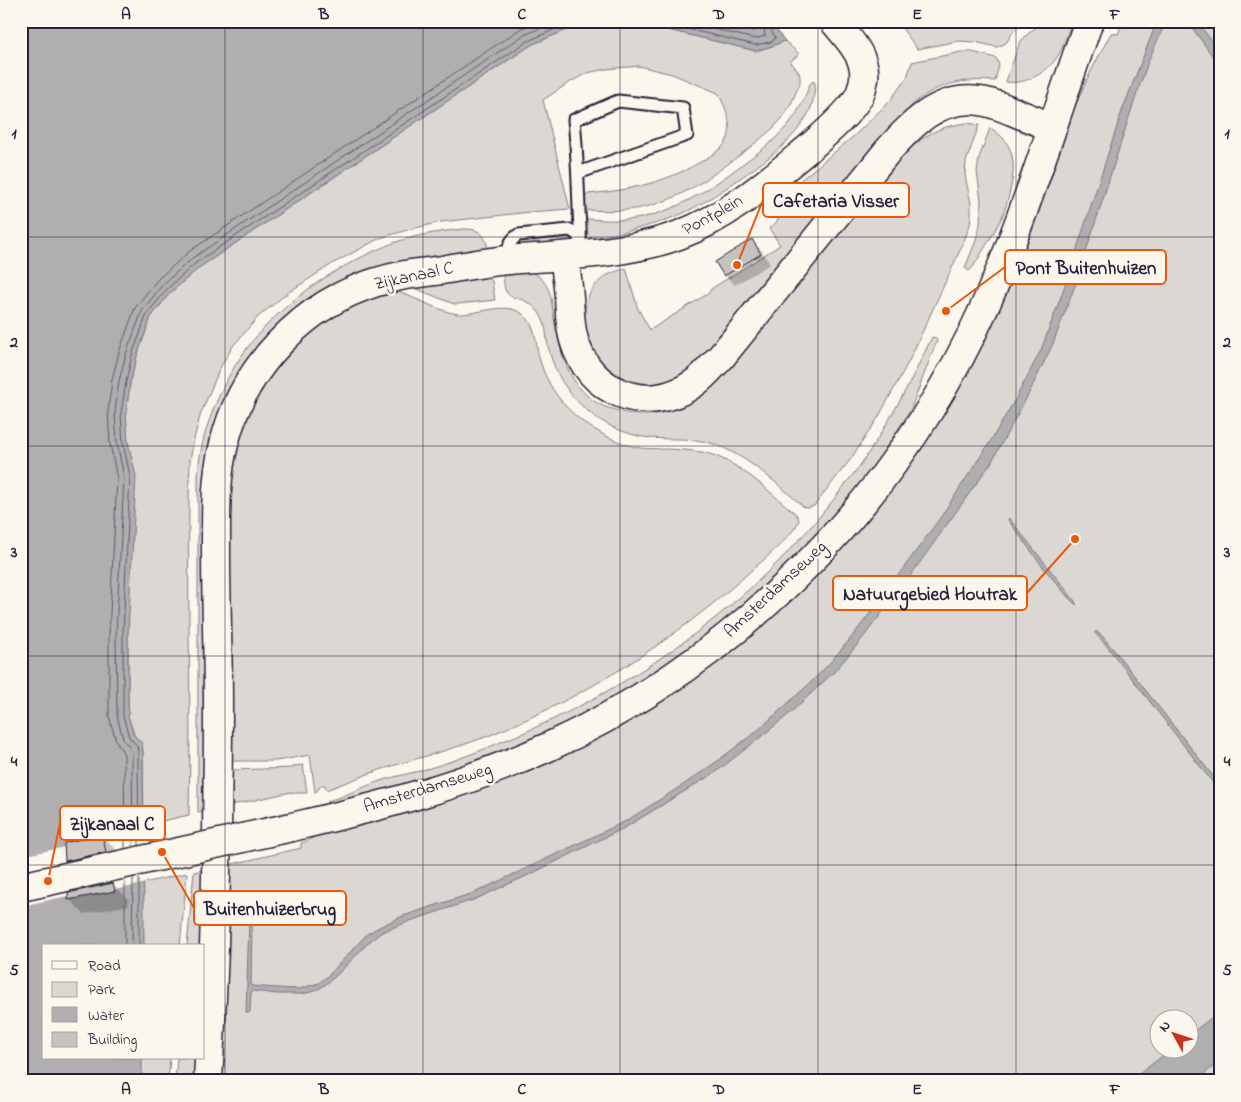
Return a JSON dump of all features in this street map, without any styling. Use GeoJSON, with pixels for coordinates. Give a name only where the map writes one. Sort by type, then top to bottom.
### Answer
{"type":"FeatureCollection","features":[{"type":"Feature","properties":{"kind":"street","name":"Pontplein"},"geometry":{"type":"LineString","coordinates":[[564,256],[628,248],[655,242],[679,235],[705,223],[750,195],[824,135],[849,109],[860,93],[865,76],[863,63],[857,50],[834,21]]}},
{"type":"Feature","properties":{"kind":"street","name":"Amsterdamseweg"},"geometry":{"type":"LineString","coordinates":[[21,887],[292,827],[382,805],[444,787],[496,768],[545,748],[607,716],[658,686],[701,656],[759,610],[816,555],[866,500],[932,405],[966,346],[985,306],[1021,218],[1089,21]]}},
{"type":"Feature","properties":{"kind":"street"},"geometry":{"type":"LineString","coordinates":[[564,256],[570,321],[578,351],[586,365],[604,385],[619,393],[641,399],[667,396],[693,384],[721,357],[886,153],[917,120],[936,109],[958,101],[969,100],[992,104],[1052,127]]}},
{"type":"Feature","properties":{"kind":"street","name":"Zijkanaal C"},"geometry":{"type":"LineString","coordinates":[[208,1081],[216,864],[218,706],[217,502],[223,446],[234,412],[243,392],[268,354],[307,317],[332,301],[369,285],[404,275],[510,259],[564,256]]}},
{"type":"Feature","properties":{"kind":"lane"},"geometry":{"type":"LineString","coordinates":[[510,259],[509,246],[512,240],[518,236],[570,230],[577,234],[580,240],[574,120],[618,101],[684,108],[687,135],[578,173]]}},
{"type":"Feature","properties":{"kind":"green space"},"geometry":{"type":"Polygon","coordinates":[[[603,21],[635,22],[756,51],[785,41],[799,54],[790,62],[799,73],[799,85],[782,119],[767,134],[713,175],[691,188],[668,200],[629,210],[584,210],[584,198],[588,194],[649,184],[693,166],[723,146],[730,129],[726,110],[718,93],[672,74],[639,66],[587,73],[543,100],[570,209],[441,222],[380,238],[332,264],[286,294],[258,317],[233,346],[220,368],[201,413],[190,460],[189,815],[101,835],[21,847],[144,820],[142,744],[134,735],[128,716],[128,442],[126,414],[130,383],[137,356],[151,317],[170,293],[200,267],[531,45],[571,28],[603,21]]]}},
{"type":"Feature","properties":{"kind":"green space"},"geometry":{"type":"Polygon","coordinates":[[[897,21],[1025,21],[1013,32],[1006,43],[997,47],[975,42],[959,41],[917,49],[897,21]]]}},
{"type":"Feature","properties":{"kind":"green space"},"geometry":{"type":"Polygon","coordinates":[[[1045,21],[1072,21],[1057,57],[1053,63],[1035,77],[1021,82],[1006,82],[1020,42],[1045,21]]]}},
{"type":"Feature","properties":{"kind":"green space"},"geometry":{"type":"Polygon","coordinates":[[[1123,21],[1220,21],[1220,1081],[218,1081],[228,865],[301,848],[301,843],[319,835],[527,768],[854,532],[914,459],[953,400],[975,360],[1020,261],[1080,95],[1111,33],[1118,34],[1123,21]]]}},
{"type":"Feature","properties":{"kind":"green space"},"geometry":{"type":"Polygon","coordinates":[[[961,52],[972,52],[996,58],[999,65],[995,81],[972,81],[951,84],[931,92],[912,105],[716,345],[699,361],[674,378],[657,383],[638,382],[628,379],[603,363],[588,336],[584,315],[589,295],[594,286],[602,279],[626,268],[638,309],[650,330],[709,293],[711,289],[780,245],[769,228],[776,222],[779,216],[774,202],[854,136],[890,101],[907,77],[912,62],[961,52]]]}},
{"type":"Feature","properties":{"kind":"green space"},"geometry":{"type":"Polygon","coordinates":[[[813,81],[815,85],[811,107],[795,133],[768,158],[713,197],[666,220],[627,231],[586,238],[587,219],[631,220],[659,213],[699,194],[724,178],[765,147],[781,132],[797,112],[813,81]]]}},
{"type":"Feature","properties":{"kind":"green space"},"geometry":{"type":"Polygon","coordinates":[[[968,123],[979,125],[966,162],[965,175],[971,204],[971,214],[970,225],[962,246],[909,361],[878,418],[850,460],[814,506],[804,507],[750,463],[727,449],[698,440],[637,436],[613,427],[591,414],[573,396],[559,376],[550,353],[546,329],[538,312],[527,302],[507,293],[505,289],[503,274],[529,270],[543,280],[550,293],[559,344],[568,370],[583,391],[593,400],[605,407],[633,414],[653,414],[672,410],[699,396],[898,160],[929,134],[946,127],[968,123]]]}},
{"type":"Feature","properties":{"kind":"green space"},"geometry":{"type":"Polygon","coordinates":[[[990,128],[999,134],[1010,149],[1013,175],[1002,217],[969,271],[965,268],[980,225],[981,200],[977,172],[979,158],[990,128]]]}},
{"type":"Feature","properties":{"kind":"green space"},"geometry":{"type":"Polygon","coordinates":[[[464,229],[481,233],[488,249],[384,270],[229,399],[205,811],[198,812],[198,473],[200,455],[209,420],[225,383],[236,364],[261,331],[291,303],[326,277],[374,251],[405,239],[464,229]]]}},
{"type":"Feature","properties":{"kind":"green space"},"geometry":{"type":"Polygon","coordinates":[[[566,235],[572,241],[516,247],[521,241],[566,235]]]}},
{"type":"Feature","properties":{"kind":"green space"},"geometry":{"type":"Polygon","coordinates":[[[488,276],[492,281],[495,300],[454,304],[407,285],[488,276]]]}},
{"type":"Feature","properties":{"kind":"green space"},"geometry":{"type":"Polygon","coordinates":[[[393,290],[448,312],[458,314],[501,308],[517,311],[529,320],[532,326],[541,364],[556,394],[571,412],[589,426],[604,435],[630,446],[702,452],[715,456],[752,477],[796,514],[799,520],[779,546],[723,595],[661,643],[595,685],[488,736],[383,769],[326,790],[325,785],[321,785],[315,792],[310,755],[276,761],[232,761],[227,518],[230,468],[250,402],[283,354],[341,307],[393,290]]]}},
{"type":"Feature","properties":{"kind":"green space"},"geometry":{"type":"Polygon","coordinates":[[[932,337],[936,338],[937,341],[910,411],[878,460],[841,510],[767,588],[686,653],[608,703],[524,745],[432,778],[329,805],[328,801],[373,783],[457,759],[550,721],[597,697],[688,639],[730,606],[770,570],[807,531],[841,490],[884,429],[932,337]]]}},
{"type":"Feature","properties":{"kind":"green space"},"geometry":{"type":"Polygon","coordinates":[[[303,765],[307,793],[291,792],[232,805],[232,770],[294,768],[294,766],[303,765]]]}},
{"type":"Feature","properties":{"kind":"green space"},"geometry":{"type":"Polygon","coordinates":[[[203,870],[204,944],[187,944],[194,872],[203,870]]]}},
{"type":"Feature","properties":{"kind":"green space"},"geometry":{"type":"Polygon","coordinates":[[[187,873],[180,944],[42,944],[42,1060],[170,1060],[168,1081],[21,1081],[21,906],[79,898],[187,873]]]}},
{"type":"Feature","properties":{"kind":"green space"},"geometry":{"type":"Polygon","coordinates":[[[177,1060],[200,1060],[198,1081],[175,1081],[177,1060]]]}},
{"type":"Feature","properties":{"kind":"water"},"geometry":{"type":"Polygon","coordinates":[[[21,21],[603,21],[571,28],[531,45],[200,267],[170,293],[151,317],[137,356],[130,383],[126,414],[128,442],[136,476],[128,634],[128,716],[134,735],[142,744],[143,752],[144,944],[42,944],[42,1060],[142,1060],[142,1081],[21,1081],[21,21]]]}},
{"type":"Feature","properties":{"kind":"water"},"geometry":{"type":"Polygon","coordinates":[[[618,21],[783,21],[775,28],[785,41],[756,51],[635,22],[618,21]]]}},
{"type":"Feature","properties":{"kind":"water"},"geometry":{"type":"Polygon","coordinates":[[[1157,21],[1166,21],[1148,62],[1132,108],[1076,283],[1052,346],[1027,397],[991,463],[913,572],[835,671],[788,715],[716,772],[626,827],[476,899],[382,932],[369,942],[330,981],[311,992],[277,994],[253,991],[251,993],[250,1012],[246,1012],[249,920],[252,920],[252,986],[299,989],[319,983],[329,975],[367,934],[379,927],[403,916],[476,892],[626,821],[686,783],[757,731],[828,665],[881,599],[940,518],[990,442],[1041,350],[1063,291],[1122,111],[1157,21]]]}},
{"type":"Feature","properties":{"kind":"water"},"geometry":{"type":"Polygon","coordinates":[[[1187,21],[1197,21],[1220,52],[1220,66],[1187,21]]]}},
{"type":"Feature","properties":{"kind":"water"},"geometry":{"type":"Polygon","coordinates":[[[1009,518],[1075,601],[1076,605],[1043,567],[1008,520],[1009,518]]]}},
{"type":"Feature","properties":{"kind":"water"},"geometry":{"type":"Polygon","coordinates":[[[1096,631],[1118,655],[1220,785],[1220,792],[1095,633],[1096,631]]]}},
{"type":"Feature","properties":{"kind":"water"},"geometry":{"type":"Polygon","coordinates":[[[1220,1011],[1220,1061],[1196,1081],[1130,1081],[1157,1060],[1198,1060],[1198,1028],[1220,1011]]]}},
{"type":"Feature","properties":{"kind":"pier"},"geometry":{"type":"Polygon","coordinates":[[[146,825],[146,883],[79,898],[77,894],[21,906],[21,856],[66,847],[66,843],[146,825]]]}},
{"type":"Feature","properties":{"kind":"building"},"geometry":{"type":"Polygon","coordinates":[[[752,239],[761,254],[724,276],[715,262],[752,239]]]}},
{"type":"Feature","properties":{"kind":"building"},"geometry":{"type":"Polygon","coordinates":[[[102,834],[106,852],[65,861],[64,843],[102,834]]]}},
{"type":"Feature","properties":{"kind":"building"},"geometry":{"type":"Polygon","coordinates":[[[113,883],[115,891],[68,900],[68,893],[113,883]]]}},
{"type":"Feature","properties":{"kind":"place","name":"Cafetaria Visser"},"geometry":{"type":"Point","coordinates":[737,265]}},
{"type":"Feature","properties":{"kind":"place","name":"Pont Buitenhuizen"},"geometry":{"type":"Point","coordinates":[946,311]}},
{"type":"Feature","properties":{"kind":"place","name":"Natuurgebied Houtrak"},"geometry":{"type":"Point","coordinates":[1075,539]}},
{"type":"Feature","properties":{"kind":"place","name":"Buitenhuizerbrug"},"geometry":{"type":"Point","coordinates":[162,852]}},
{"type":"Feature","properties":{"kind":"place","name":"Zijkanaal C"},"geometry":{"type":"Point","coordinates":[48,881]}}]}
